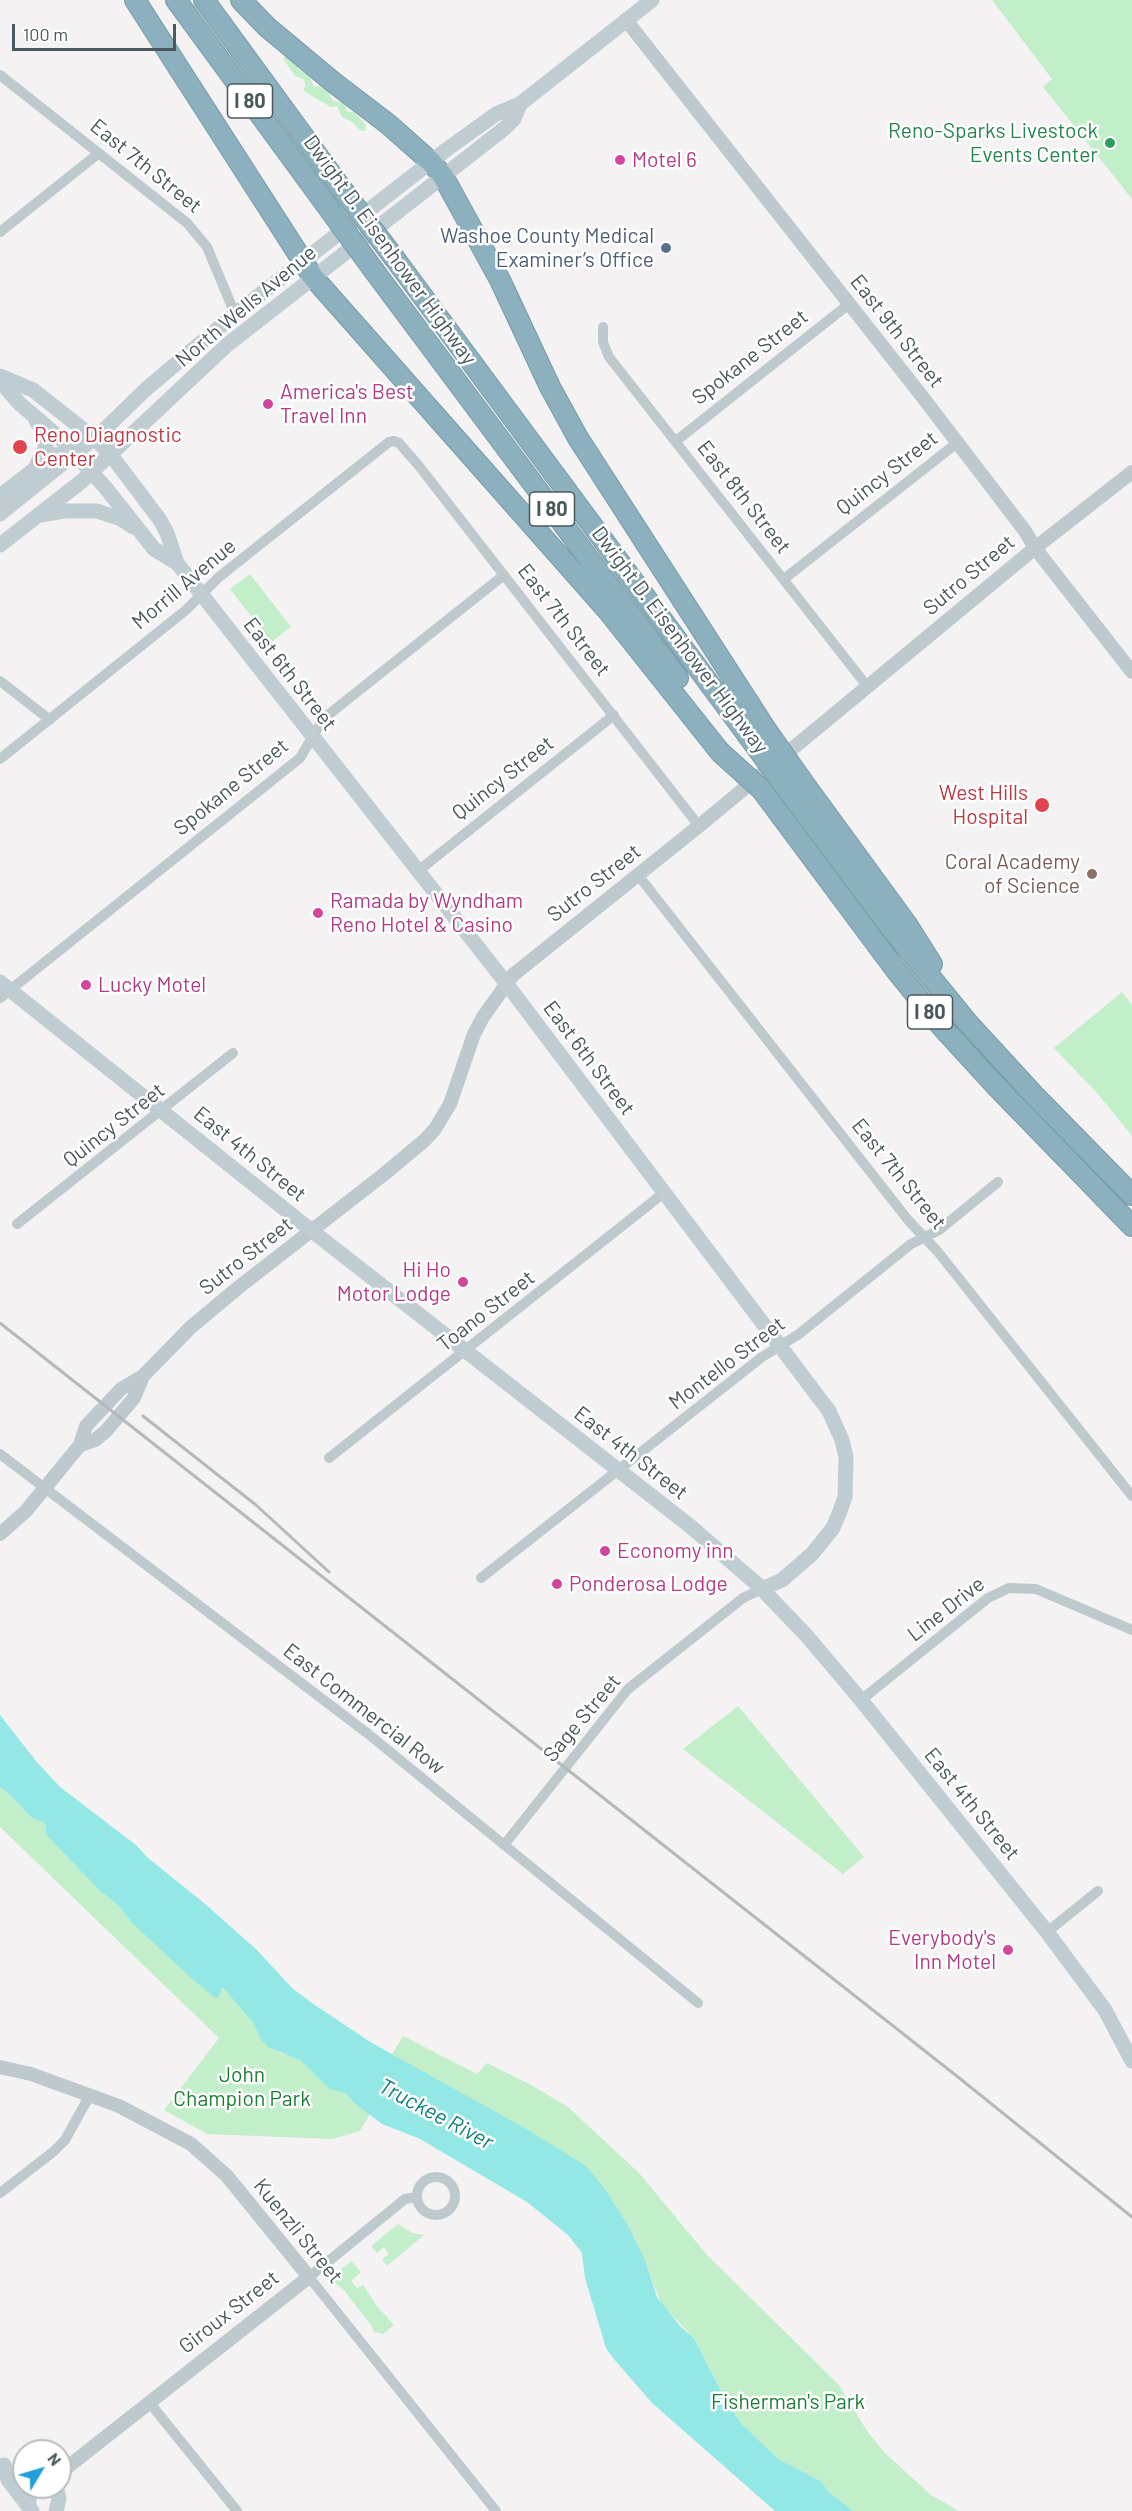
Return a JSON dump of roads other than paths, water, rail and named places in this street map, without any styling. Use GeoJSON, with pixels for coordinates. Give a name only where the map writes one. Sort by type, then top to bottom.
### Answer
{"type":"FeatureCollection","features":[{"type":"Feature","properties":{"kind":"highway"},"geometry":{"type":"LineString","coordinates":[[135,0],[308,270],[608,611],[724,749]]}},
{"type":"Feature","properties":{"kind":"highway","name":"Dwight D. Eisenhower Highway"},"geometry":{"type":"LineString","coordinates":[[176,0],[724,749],[761,789],[895,969],[942,1027],[996,1086],[1132,1226]]}},
{"type":"Feature","properties":{"kind":"highway","name":"Dwight D. Eisenhower Highway"},"geometry":{"type":"LineString","coordinates":[[204,0],[746,733],[801,794],[894,932],[952,1004],[1021,1081],[1132,1195]]}},
{"type":"Feature","properties":{"kind":"highway"},"geometry":{"type":"LineString","coordinates":[[241,0],[293,49],[388,124],[437,169],[500,280],[550,387],[578,438],[765,728],[801,794]]}},
{"type":"Feature","properties":{"kind":"highway"},"geometry":{"type":"LineString","coordinates":[[1102,1195],[1132,1235]]}},
{"type":"Feature","properties":{"kind":"main road","name":"North Wells Avenue"},"geometry":{"type":"LineString","coordinates":[[0,544],[111,456],[213,357],[308,270],[437,169],[496,114],[520,104],[652,0]]}},
{"type":"Feature","properties":{"kind":"main road","name":"North Wells Avenue"},"geometry":{"type":"LineString","coordinates":[[0,514],[94,438],[235,314],[308,270]]}},
{"type":"Feature","properties":{"kind":"main road","name":"East 6th Street"},"geometry":{"type":"LineString","coordinates":[[1,376],[7,389],[32,416],[92,472],[154,549],[177,563]]}},
{"type":"Feature","properties":{"kind":"main road","name":"East 6th Street"},"geometry":{"type":"LineString","coordinates":[[1,376],[33,390],[94,438],[111,456],[160,520],[177,563],[506,983],[823,1402],[836,1424],[846,1457],[845,1497],[825,1540],[782,1580],[762,1589]]}},
{"type":"Feature","properties":{"kind":"main road"},"geometry":{"type":"LineString","coordinates":[[32,416],[41,428],[46,447],[34,469]]}},
{"type":"Feature","properties":{"kind":"main road"},"geometry":{"type":"LineString","coordinates":[[0,496],[53,454],[75,454]]}},
{"type":"Feature","properties":{"kind":"main road"},"geometry":{"type":"LineString","coordinates":[[38,515],[64,511],[97,511],[121,519],[139,530]]}},
{"type":"Feature","properties":{"kind":"main road","name":"East 4th Street"},"geometry":{"type":"LineString","coordinates":[[3,990],[163,1110],[312,1231],[690,1526],[762,1589],[806,1635],[861,1700],[1047,1932],[1105,2010],[1132,2061]]}},
{"type":"Feature","properties":{"kind":"main road"},"geometry":{"type":"LineString","coordinates":[[2,2463],[8,2480],[30,2509]]}},
{"type":"Feature","properties":{"kind":"street","name":"East 9th Street"},"geometry":{"type":"LineString","coordinates":[[626,20],[957,443],[1132,672]]}},
{"type":"Feature","properties":{"kind":"street","name":"East 7th Street"},"geometry":{"type":"LineString","coordinates":[[0,75],[173,210],[199,235],[214,261],[235,314]]}},
{"type":"Feature","properties":{"kind":"street"},"geometry":{"type":"LineString","coordinates":[[0,232],[99,153]]}},
{"type":"Feature","properties":{"kind":"street","name":"Spokane Street"},"geometry":{"type":"LineString","coordinates":[[675,441],[849,304]]}},
{"type":"Feature","properties":{"kind":"street","name":"East 8th Street"},"geometry":{"type":"LineString","coordinates":[[603,327],[603,342],[609,357],[867,686]]}},
{"type":"Feature","properties":{"kind":"street","name":"East 7th Street"},"geometry":{"type":"LineString","coordinates":[[394,441],[405,448],[699,826]]}},
{"type":"Feature","properties":{"kind":"street","name":"Morrill Avenue"},"geometry":{"type":"LineString","coordinates":[[0,759],[186,610],[201,594],[394,441]]}},
{"type":"Feature","properties":{"kind":"street","name":"Quincy Street"},"geometry":{"type":"LineString","coordinates":[[784,579],[957,443]]}},
{"type":"Feature","properties":{"kind":"street","name":"Sutro Street"},"geometry":{"type":"LineString","coordinates":[[0,1534],[26,1510],[80,1445],[94,1440],[106,1431],[134,1398],[143,1376],[191,1327],[410,1153],[435,1129],[456,1089],[474,1034],[491,1002],[506,983],[526,964],[699,826],[1035,548],[1132,472]]}},
{"type":"Feature","properties":{"kind":"street","name":"Spokane Street"},"geometry":{"type":"LineString","coordinates":[[3,990],[300,758],[328,715],[504,575]]}},
{"type":"Feature","properties":{"kind":"street"},"geometry":{"type":"LineString","coordinates":[[0,681],[50,720]]}},
{"type":"Feature","properties":{"kind":"street","name":"Quincy Street"},"geometry":{"type":"LineString","coordinates":[[418,871],[614,716]]}},
{"type":"Feature","properties":{"kind":"street","name":"East 7th Street"},"geometry":{"type":"LineString","coordinates":[[638,875],[908,1220],[925,1237],[1132,1496]]}},
{"type":"Feature","properties":{"kind":"street","name":"Quincy Street"},"geometry":{"type":"LineString","coordinates":[[17,1224],[233,1053]]}},
{"type":"Feature","properties":{"kind":"street","name":"Montello Street"},"geometry":{"type":"LineString","coordinates":[[481,1578],[762,1357],[800,1333],[911,1244],[939,1230],[998,1182]]}},
{"type":"Feature","properties":{"kind":"street","name":"Toano Street"},"geometry":{"type":"LineString","coordinates":[[329,1458],[665,1192]]}},
{"type":"Feature","properties":{"kind":"street","name":"East Commercial Row"},"geometry":{"type":"LineString","coordinates":[[0,1454],[367,1733],[698,2003]]}},
{"type":"Feature","properties":{"kind":"street","name":"Line Drive"},"geometry":{"type":"LineString","coordinates":[[861,1700],[988,1598],[1009,1588],[1036,1589],[1132,1630]]}},
{"type":"Feature","properties":{"kind":"street","name":"Sage Street"},"geometry":{"type":"LineString","coordinates":[[504,1845],[628,1689],[743,1598],[762,1589]]}},
{"type":"Feature","properties":{"kind":"street"},"geometry":{"type":"LineString","coordinates":[[1047,1932],[1098,1891]]}},
{"type":"Feature","properties":{"kind":"street","name":"Kuenzli Street"},"geometry":{"type":"LineString","coordinates":[[0,2067],[31,2074],[119,2106],[155,2123],[206,2156],[226,2176],[309,2277],[496,2511]]}},
{"type":"Feature","properties":{"kind":"street"},"geometry":{"type":"LineString","coordinates":[[0,2193],[65,2140],[90,2095]]}},
{"type":"Feature","properties":{"kind":"street","name":"Giroux Street"},"geometry":{"type":"LineString","coordinates":[[72,2464],[405,2199],[417,2197]]}},
{"type":"Feature","properties":{"kind":"street"},"geometry":{"type":"LineString","coordinates":[[149,2402],[237,2511]]}},
{"type":"Feature","properties":{"kind":"water","name":"Truckee River"},"geometry":{"type":"Polygon","coordinates":[[[0,1715],[60,1787],[136,1845],[148,1858],[204,1903],[257,1950],[292,1988],[372,2043],[523,2127],[586,2166],[605,2189],[626,2222],[645,2260],[657,2297],[680,2326],[694,2338],[729,2406],[741,2423],[778,2459],[821,2481],[828,2491],[853,2511],[775,2511],[652,2403],[613,2358],[606,2348],[585,2278],[582,2253],[568,2235],[527,2202],[420,2139],[382,2124],[354,2103],[346,2093],[330,2089],[300,2060],[268,2047],[260,2038],[254,2024],[225,1990],[222,1988],[218,1998],[214,1997],[132,1923],[118,1905],[101,1892],[50,1839],[46,1834],[45,1823],[32,1818],[6,1791],[0,1788],[0,1715]]]}},
{"type":"Feature","properties":{"kind":"railway"},"geometry":{"type":"LineString","coordinates":[[0,1323],[958,2077],[1132,2217]]}},
{"type":"Feature","properties":{"kind":"railway"},"geometry":{"type":"LineString","coordinates":[[143,1416],[256,1505],[329,1572]]}},
{"type":"Feature","properties":{"kind":"place","name":"Reno-Sparks Livestock Events Center"},"geometry":{"type":"Point","coordinates":[1110,143]}},
{"type":"Feature","properties":{"kind":"place","name":"Motel 6"},"geometry":{"type":"Point","coordinates":[620,160]}},
{"type":"Feature","properties":{"kind":"place","name":"Washoe County Medical Examiner’s Office"},"geometry":{"type":"Point","coordinates":[666,248]}},
{"type":"Feature","properties":{"kind":"place","name":"America's Best Travel Inn"},"geometry":{"type":"Point","coordinates":[268,404]}},
{"type":"Feature","properties":{"kind":"place","name":"Reno Diagnostic Center"},"geometry":{"type":"Point","coordinates":[20,447]}},
{"type":"Feature","properties":{"kind":"place","name":"West Hills Hospital"},"geometry":{"type":"Point","coordinates":[1042,805]}},
{"type":"Feature","properties":{"kind":"place","name":"Coral Academy of Science"},"geometry":{"type":"Point","coordinates":[1092,874]}},
{"type":"Feature","properties":{"kind":"place","name":"Ramada by Wyndham Reno Hotel & Casino"},"geometry":{"type":"Point","coordinates":[318,913]}},
{"type":"Feature","properties":{"kind":"place","name":"Lucky Motel"},"geometry":{"type":"Point","coordinates":[86,985]}},
{"type":"Feature","properties":{"kind":"place","name":"Hi Ho Motor Lodge"},"geometry":{"type":"Point","coordinates":[463,1282]}},
{"type":"Feature","properties":{"kind":"place","name":"Economy inn"},"geometry":{"type":"Point","coordinates":[605,1551]}},
{"type":"Feature","properties":{"kind":"place","name":"Ponderosa Lodge"},"geometry":{"type":"Point","coordinates":[557,1584]}},
{"type":"Feature","properties":{"kind":"place","name":"Everybody's Inn Motel"},"geometry":{"type":"Point","coordinates":[1008,1950]}},
{"type":"Feature","properties":{"kind":"park label","name":"John Champion Park"},"geometry":{"type":"Point","coordinates":[242,2087]}},
{"type":"Feature","properties":{"kind":"park label","name":"Fisherman's Park"},"geometry":{"type":"Point","coordinates":[788,2402]}}]}
